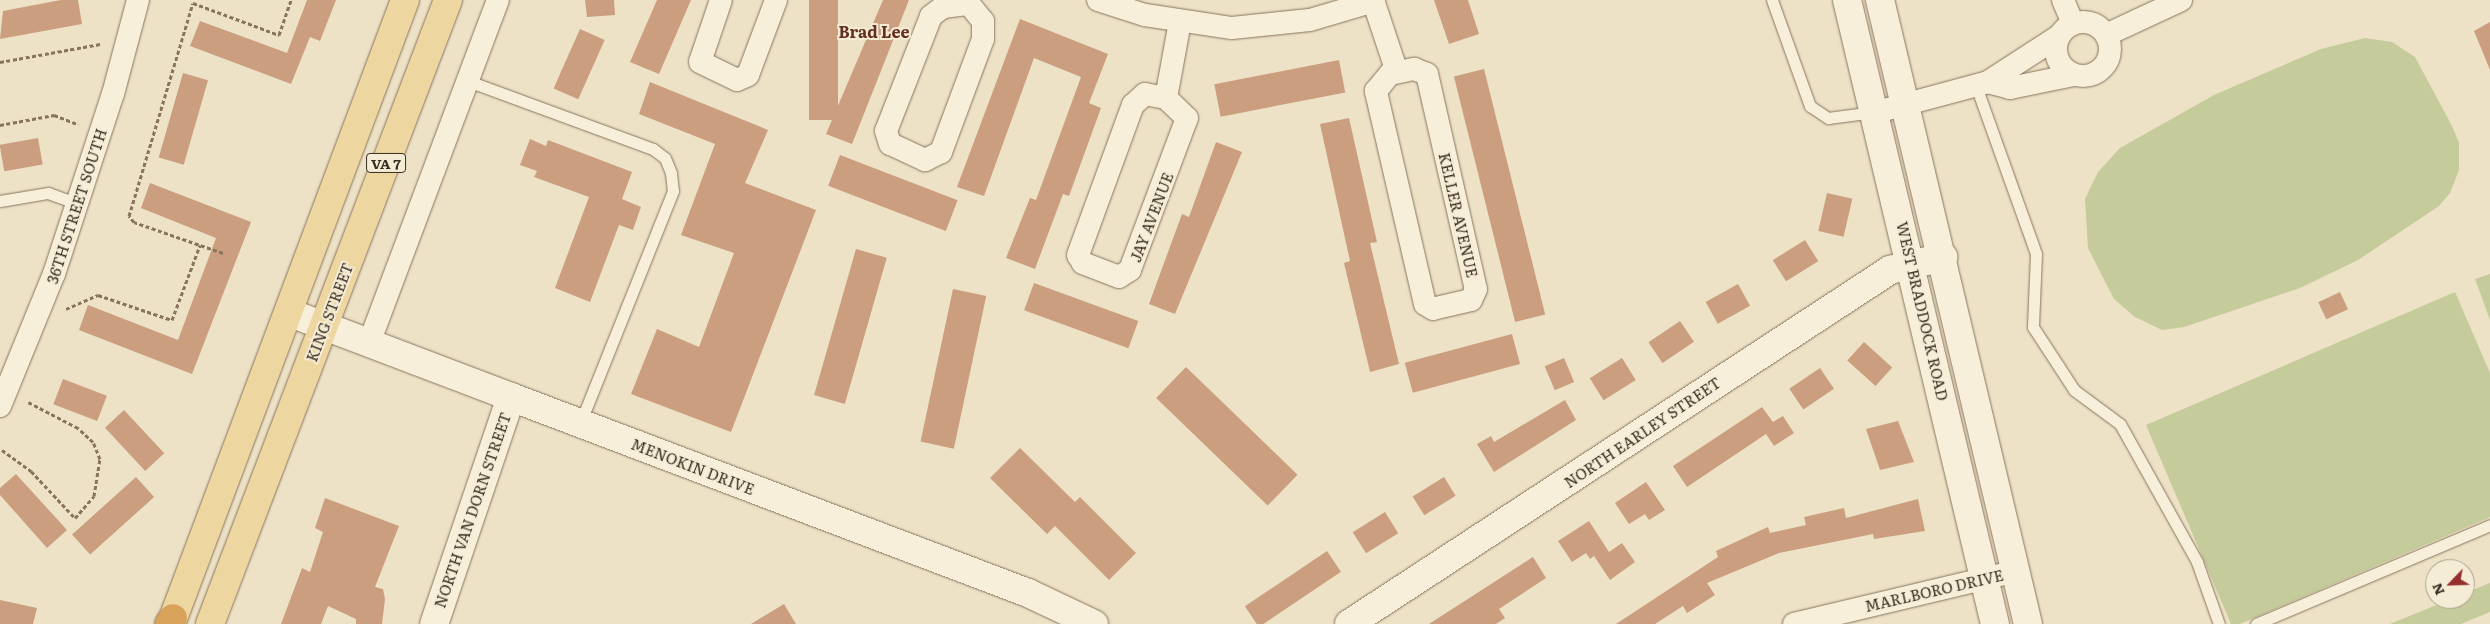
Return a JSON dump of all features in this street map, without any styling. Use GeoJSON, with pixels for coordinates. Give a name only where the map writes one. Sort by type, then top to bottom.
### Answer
{"type":"FeatureCollection","features":[{"type":"Feature","properties":{"kind":"main road","name":"VA 7"},"geometry":{"type":"LineString","coordinates":[[171,622],[290,313],[405,0]]}},
{"type":"Feature","properties":{"kind":"main road","name":"KING STREET"},"geometry":{"type":"LineString","coordinates":[[210,624],[448,0]]}},
{"type":"Feature","properties":{"kind":"main road","name":"WEST BRADDOCK ROAD"},"geometry":{"type":"LineString","coordinates":[[1847,0],[1877,112],[1995,624]]}},
{"type":"Feature","properties":{"kind":"main road"},"geometry":{"type":"LineString","coordinates":[[1880,0],[1944,257],[2028,624]]}},
{"type":"Feature","properties":{"kind":"main road","name":"NORTH EARLEY STREET"},"geometry":{"type":"LineString","coordinates":[[1349,624],[1882,275],[1944,257]]}},
{"type":"Feature","properties":{"kind":"main road","name":"MENOKIN DRIVE"},"geometry":{"type":"LineString","coordinates":[[290,313],[1036,596],[1090,623]]}},
{"type":"Feature","properties":{"kind":"main road","name":"NORTH VAN DORN STREET"},"geometry":{"type":"LineString","coordinates":[[434,624],[452,560],[510,397]]}},
{"type":"Feature","properties":{"kind":"street","name":"36TH STREET SOUTH"},"geometry":{"type":"LineString","coordinates":[[0,406],[27,348],[78,204],[138,0]]}},
{"type":"Feature","properties":{"kind":"street"},"geometry":{"type":"LineString","coordinates":[[369,344],[498,0]]}},
{"type":"Feature","properties":{"kind":"street"},"geometry":{"type":"LineString","coordinates":[[721,0],[700,62],[737,80],[748,75],[776,0]]}},
{"type":"Feature","properties":{"kind":"street"},"geometry":{"type":"LineString","coordinates":[[1098,0],[1180,22],[1232,28],[1277,25],[1374,0],[1396,72]]}},
{"type":"Feature","properties":{"kind":"street"},"geometry":{"type":"LineString","coordinates":[[2063,0],[2066,30],[2056,55],[2074,75]]}},
{"type":"Feature","properties":{"kind":"street"},"geometry":{"type":"LineString","coordinates":[[2106,35],[2181,0]]}},
{"type":"Feature","properties":{"kind":"street"},"geometry":{"type":"LineString","coordinates":[[969,2],[983,21],[983,39],[941,152],[925,160],[890,144],[886,131],[931,16],[944,7],[969,2]]}},
{"type":"Feature","properties":{"kind":"street"},"geometry":{"type":"LineString","coordinates":[[1166,98],[1180,22]]}},
{"type":"Feature","properties":{"kind":"street"},"geometry":{"type":"LineString","coordinates":[[1877,112],[1982,84],[2066,30],[2087,22],[2106,35],[2110,53],[2101,70],[2010,88],[1982,84]]}},
{"type":"Feature","properties":{"kind":"street","name":"KELLER AVENUE"},"geometry":{"type":"LineString","coordinates":[[1414,69],[1426,74],[1476,289],[1472,300],[1434,309],[1425,304],[1376,91],[1380,83],[1396,72],[1414,69]]}},
{"type":"Feature","properties":{"kind":"street","name":"JAY AVENUE"},"geometry":{"type":"LineString","coordinates":[[1145,94],[1166,98],[1187,118],[1130,270],[1119,277],[1083,263],[1078,256],[1134,105],[1145,94]]}},
{"type":"Feature","properties":{"kind":"street","name":"MARLBORO DRIVE"},"geometry":{"type":"LineString","coordinates":[[1794,624],[2016,571]]}},
{"type":"Feature","properties":{"kind":"lane"},"geometry":{"type":"LineString","coordinates":[[1772,0],[1791,58],[1810,106],[1828,118],[1877,112]]}},
{"type":"Feature","properties":{"kind":"lane"},"geometry":{"type":"LineString","coordinates":[[468,81],[653,149],[665,158],[671,173],[673,190],[580,423]]}},
{"type":"Feature","properties":{"kind":"lane"},"geometry":{"type":"LineString","coordinates":[[1982,84],[2036,254],[2033,327],[2074,390],[2120,424],[2196,562],[2219,624]]}},
{"type":"Feature","properties":{"kind":"lane"},"geometry":{"type":"LineString","coordinates":[[0,201],[48,193],[78,204]]}},
{"type":"Feature","properties":{"kind":"lane"},"geometry":{"type":"LineString","coordinates":[[2256,624],[2490,525]]}},
{"type":"Feature","properties":{"kind":"path"},"geometry":{"type":"LineString","coordinates":[[223,253],[134,222],[129,216],[189,9],[193,3],[279,34],[291,0]]}},
{"type":"Feature","properties":{"kind":"path"},"geometry":{"type":"LineString","coordinates":[[0,62],[100,44]]}},
{"type":"Feature","properties":{"kind":"path"},"geometry":{"type":"LineString","coordinates":[[0,125],[54,116],[78,124]]}},
{"type":"Feature","properties":{"kind":"path"},"geometry":{"type":"LineString","coordinates":[[66,309],[98,295],[172,320],[200,245]]}},
{"type":"Feature","properties":{"kind":"path"},"geometry":{"type":"LineString","coordinates":[[2,450],[32,471],[75,518],[94,496],[100,459],[93,442],[78,428],[28,402]]}},
{"type":"Feature","properties":{"kind":"green space"},"geometry":{"type":"Polygon","coordinates":[[[2365,38],[2392,42],[2415,57],[2452,126],[2459,143],[2459,170],[2450,193],[2439,206],[2358,260],[2300,288],[2184,327],[2162,330],[2135,317],[2114,299],[2088,248],[2085,199],[2098,172],[2120,148],[2214,95],[2321,49],[2365,38]]]}},
{"type":"Feature","properties":{"kind":"green space"},"geometry":{"type":"Polygon","coordinates":[[[2490,274],[2490,320],[2475,279],[2490,274]]]}},
{"type":"Feature","properties":{"kind":"green space"},"geometry":{"type":"Polygon","coordinates":[[[2455,292],[2490,373],[2490,517],[2240,624],[2231,624],[2146,425],[2455,292]]]}},
{"type":"Feature","properties":{"kind":"green space"},"geometry":{"type":"Polygon","coordinates":[[[2490,583],[2490,612],[2461,624],[2390,624],[2427,609],[2475,609],[2475,589],[2490,583]]]}},
{"type":"Feature","properties":{"kind":"building"},"geometry":{"type":"Polygon","coordinates":[[[61,0],[78,0],[82,24],[0,39],[3,11],[61,0]]]}},
{"type":"Feature","properties":{"kind":"building"},"geometry":{"type":"Polygon","coordinates":[[[307,0],[336,0],[320,41],[310,37],[291,84],[190,46],[200,21],[287,53],[307,0]]]}},
{"type":"Feature","properties":{"kind":"building"},"geometry":{"type":"Polygon","coordinates":[[[585,0],[614,0],[615,15],[587,17],[585,0]]]}},
{"type":"Feature","properties":{"kind":"building"},"geometry":{"type":"Polygon","coordinates":[[[657,0],[691,0],[659,74],[630,62],[657,0]]]}},
{"type":"Feature","properties":{"kind":"building"},"geometry":{"type":"Polygon","coordinates":[[[809,0],[838,0],[838,120],[809,120],[809,0]]]}},
{"type":"Feature","properties":{"kind":"building"},"geometry":{"type":"Polygon","coordinates":[[[883,0],[909,0],[852,144],[826,134],[883,0]]]}},
{"type":"Feature","properties":{"kind":"building"},"geometry":{"type":"Polygon","coordinates":[[[1434,0],[1468,0],[1479,34],[1449,44],[1434,0]]]}},
{"type":"Feature","properties":{"kind":"building"},"geometry":{"type":"Polygon","coordinates":[[[1020,19],[1108,54],[1089,103],[1101,108],[1069,196],[1063,194],[1035,269],[1006,258],[1030,198],[1036,200],[1081,77],[1034,58],[984,196],[957,187],[1020,19]]]}},
{"type":"Feature","properties":{"kind":"building"},"geometry":{"type":"Polygon","coordinates":[[[2490,22],[2490,70],[2474,31],[2490,22]]]}},
{"type":"Feature","properties":{"kind":"building"},"geometry":{"type":"Polygon","coordinates":[[[580,29],[605,40],[578,99],[554,88],[580,29]]]}},
{"type":"Feature","properties":{"kind":"building"},"geometry":{"type":"Polygon","coordinates":[[[1339,60],[1345,92],[1221,117],[1214,84],[1339,60]]]}},
{"type":"Feature","properties":{"kind":"building"},"geometry":{"type":"Polygon","coordinates":[[[1484,69],[1545,314],[1515,322],[1454,76],[1484,69]]]}},
{"type":"Feature","properties":{"kind":"building"},"geometry":{"type":"Polygon","coordinates":[[[183,73],[208,80],[184,165],[159,158],[183,73]]]}},
{"type":"Feature","properties":{"kind":"building"},"geometry":{"type":"Polygon","coordinates":[[[650,82],[768,130],[745,183],[816,210],[731,432],[631,394],[657,329],[699,347],[734,253],[681,235],[715,144],[639,114],[650,82]]]}},
{"type":"Feature","properties":{"kind":"building"},"geometry":{"type":"Polygon","coordinates":[[[1349,118],[1377,242],[1370,243],[1399,364],[1370,372],[1344,263],[1350,261],[1320,124],[1349,118]]]}},
{"type":"Feature","properties":{"kind":"building"},"geometry":{"type":"Polygon","coordinates":[[[38,138],[43,165],[4,171],[0,145],[38,138]]]}},
{"type":"Feature","properties":{"kind":"building"},"geometry":{"type":"Polygon","coordinates":[[[530,139],[546,146],[548,140],[632,172],[622,199],[641,207],[633,230],[619,225],[590,302],[555,288],[589,197],[534,177],[537,171],[520,165],[530,139]]]}},
{"type":"Feature","properties":{"kind":"building"},"geometry":{"type":"Polygon","coordinates":[[[1216,142],[1242,152],[1175,314],[1149,304],[1182,214],[1189,217],[1216,142]]]}},
{"type":"Feature","properties":{"kind":"building"},"geometry":{"type":"Polygon","coordinates":[[[840,155],[958,200],[946,231],[828,186],[840,155]]]}},
{"type":"Feature","properties":{"kind":"building"},"geometry":{"type":"Polygon","coordinates":[[[150,183],[251,222],[192,374],[79,330],[88,305],[178,340],[216,238],[141,208],[150,183]]]}},
{"type":"Feature","properties":{"kind":"building"},"geometry":{"type":"Polygon","coordinates":[[[1827,193],[1852,199],[1844,237],[1818,231],[1827,193]]]}},
{"type":"Feature","properties":{"kind":"building"},"geometry":{"type":"Polygon","coordinates":[[[1805,240],[1818,261],[1786,281],[1773,260],[1805,240]]]}},
{"type":"Feature","properties":{"kind":"building"},"geometry":{"type":"Polygon","coordinates":[[[856,249],[887,258],[845,404],[814,395],[856,249]]]}},
{"type":"Feature","properties":{"kind":"building"},"geometry":{"type":"Polygon","coordinates":[[[1034,283],[1138,321],[1128,348],[1024,310],[1034,283]]]}},
{"type":"Feature","properties":{"kind":"building"},"geometry":{"type":"Polygon","coordinates":[[[1738,284],[1750,306],[1718,324],[1706,302],[1738,284]]]}},
{"type":"Feature","properties":{"kind":"building"},"geometry":{"type":"Polygon","coordinates":[[[953,289],[986,296],[954,449],[921,442],[953,289]]]}},
{"type":"Feature","properties":{"kind":"building"},"geometry":{"type":"Polygon","coordinates":[[[2340,292],[2348,309],[2326,319],[2318,302],[2340,292]]]}},
{"type":"Feature","properties":{"kind":"building"},"geometry":{"type":"Polygon","coordinates":[[[1680,321],[1694,342],[1662,363],[1648,342],[1680,321]]]}},
{"type":"Feature","properties":{"kind":"building"},"geometry":{"type":"Polygon","coordinates":[[[1512,334],[1520,364],[1413,393],[1405,363],[1512,334]]]}},
{"type":"Feature","properties":{"kind":"building"},"geometry":{"type":"Polygon","coordinates":[[[1864,342],[1892,367],[1876,386],[1847,361],[1864,342]]]}},
{"type":"Feature","properties":{"kind":"building"},"geometry":{"type":"Polygon","coordinates":[[[1564,358],[1574,382],[1555,390],[1545,366],[1564,358]]]}},
{"type":"Feature","properties":{"kind":"building"},"geometry":{"type":"Polygon","coordinates":[[[1622,358],[1636,380],[1604,400],[1590,378],[1622,358]]]}},
{"type":"Feature","properties":{"kind":"building"},"geometry":{"type":"Polygon","coordinates":[[[1186,367],[1297,475],[1268,506],[1156,398],[1186,367]]]}},
{"type":"Feature","properties":{"kind":"building"},"geometry":{"type":"Polygon","coordinates":[[[1820,368],[1834,389],[1803,409],[1789,389],[1820,368]]]}},
{"type":"Feature","properties":{"kind":"building"},"geometry":{"type":"Polygon","coordinates":[[[63,379],[107,396],[97,421],[53,404],[63,379]]]}},
{"type":"Feature","properties":{"kind":"building"},"geometry":{"type":"Polygon","coordinates":[[[1565,400],[1576,420],[1494,472],[1477,444],[1491,436],[1494,442],[1565,400]]]}},
{"type":"Feature","properties":{"kind":"building"},"geometry":{"type":"Polygon","coordinates":[[[1762,407],[1773,422],[1783,416],[1794,433],[1774,446],[1766,434],[1687,487],[1673,466],[1762,407]]]}},
{"type":"Feature","properties":{"kind":"building"},"geometry":{"type":"Polygon","coordinates":[[[124,410],[164,453],[145,471],[105,428],[124,410]]]}},
{"type":"Feature","properties":{"kind":"building"},"geometry":{"type":"Polygon","coordinates":[[[1898,421],[1914,462],[1880,470],[1866,429],[1898,421]]]}},
{"type":"Feature","properties":{"kind":"building"},"geometry":{"type":"Polygon","coordinates":[[[1020,448],[1075,502],[1080,497],[1136,553],[1109,580],[1055,526],[1047,534],[990,478],[1020,448]]]}},
{"type":"Feature","properties":{"kind":"building"},"geometry":{"type":"Polygon","coordinates":[[[16,474],[67,530],[47,548],[0,495],[0,488],[16,474]]]}},
{"type":"Feature","properties":{"kind":"building"},"geometry":{"type":"Polygon","coordinates":[[[136,477],[154,497],[90,555],[72,535],[136,477]]]}},
{"type":"Feature","properties":{"kind":"building"},"geometry":{"type":"Polygon","coordinates":[[[1444,477],[1456,496],[1424,515],[1413,497],[1444,477]]]}},
{"type":"Feature","properties":{"kind":"building"},"geometry":{"type":"Polygon","coordinates":[[[1646,482],[1665,510],[1649,520],[1645,514],[1629,524],[1615,503],[1646,482]]]}},
{"type":"Feature","properties":{"kind":"building"},"geometry":{"type":"Polygon","coordinates":[[[325,498],[399,526],[375,587],[383,589],[385,599],[382,624],[356,624],[356,619],[328,606],[321,624],[281,624],[302,568],[310,572],[323,532],[315,528],[325,498]]]}},
{"type":"Feature","properties":{"kind":"building"},"geometry":{"type":"Polygon","coordinates":[[[1918,499],[1925,531],[1874,539],[1873,534],[1779,553],[1707,583],[1715,595],[1687,613],[1683,606],[1655,624],[1616,624],[1718,557],[1716,551],[1768,527],[1770,533],[1806,525],[1804,517],[1844,508],[1846,518],[1918,499]]]}},
{"type":"Feature","properties":{"kind":"building"},"geometry":{"type":"Polygon","coordinates":[[[1385,512],[1398,533],[1366,553],[1353,532],[1385,512]]]}},
{"type":"Feature","properties":{"kind":"building"},"geometry":{"type":"Polygon","coordinates":[[[1589,521],[1609,552],[1622,543],[1635,562],[1610,580],[1594,556],[1590,559],[1586,553],[1572,562],[1558,541],[1589,521]]]}},
{"type":"Feature","properties":{"kind":"building"},"geometry":{"type":"Polygon","coordinates":[[[1327,551],[1341,572],[1263,624],[1257,624],[1245,606],[1327,551]]]}},
{"type":"Feature","properties":{"kind":"building"},"geometry":{"type":"Polygon","coordinates":[[[1533,557],[1546,578],[1499,609],[1505,618],[1496,624],[1429,624],[1533,557]]]}},
{"type":"Feature","properties":{"kind":"building"},"geometry":{"type":"Polygon","coordinates":[[[0,600],[37,608],[33,624],[0,624],[0,600]]]}},
{"type":"Feature","properties":{"kind":"building"},"geometry":{"type":"Polygon","coordinates":[[[784,604],[796,624],[751,624],[784,604]]]}},
{"type":"Feature","properties":{"kind":"district","name":"Brad Lee"},"geometry":{"type":"Point","coordinates":[874,31]}}]}
